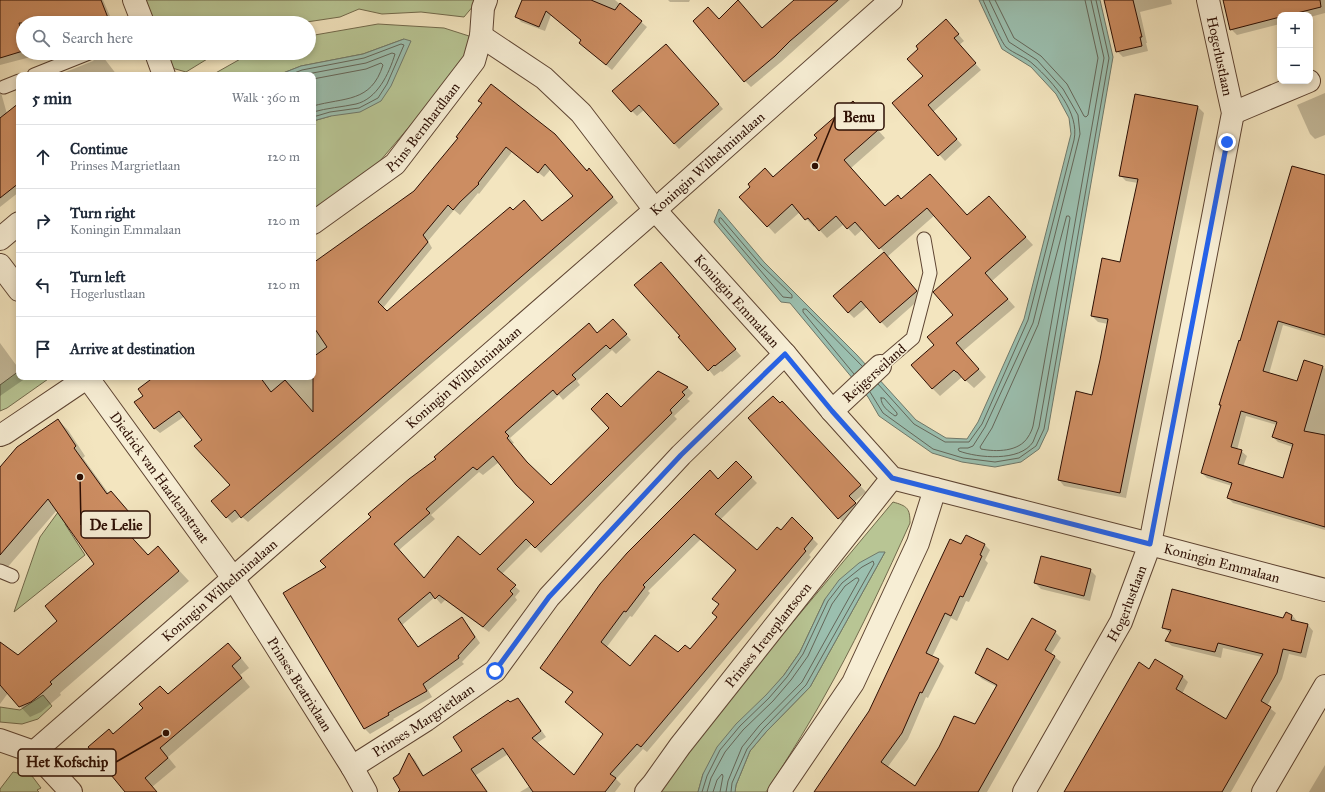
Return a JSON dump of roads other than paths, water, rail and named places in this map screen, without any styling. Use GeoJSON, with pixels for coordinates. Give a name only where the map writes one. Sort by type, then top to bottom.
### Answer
{"type":"FeatureCollection","features":[{"type":"Feature","properties":{"kind":"street"},"geometry":{"type":"LineString","coordinates":[[134,0],[140,16]]}},
{"type":"Feature","properties":{"kind":"street","name":"Prins Bernhardlaan"},"geometry":{"type":"LineString","coordinates":[[316,220],[395,164],[474,61],[481,36],[483,8],[486,0]]}},
{"type":"Feature","properties":{"kind":"street","name":"Koningin Wilhelminalaan"},"geometry":{"type":"LineString","coordinates":[[34,752],[656,210],[892,0]]}},
{"type":"Feature","properties":{"kind":"street","name":"Hogerlustlaan"},"geometry":{"type":"LineString","coordinates":[[1024,792],[1122,622],[1150,544],[1233,113],[1208,0]]}},
{"type":"Feature","properties":{"kind":"street","name":"Koningin Emmalaan"},"geometry":{"type":"LineString","coordinates":[[481,36],[544,78],[581,113],[656,210],[785,354],[832,411],[892,478],[1325,590]]}},
{"type":"Feature","properties":{"kind":"street"},"geometry":{"type":"LineString","coordinates":[[159,60],[163,72]]}},
{"type":"Feature","properties":{"kind":"street","name":"Hogerlustlaan"},"geometry":{"type":"LineString","coordinates":[[1313,79],[1325,74]]}},
{"type":"Feature","properties":{"kind":"street","name":"Hogerlustlaan"},"geometry":{"type":"LineString","coordinates":[[1233,113],[1302,84]]}},
{"type":"Feature","properties":{"kind":"street"},"geometry":{"type":"LineString","coordinates":[[0,239],[16,226]]}},
{"type":"Feature","properties":{"kind":"street"},"geometry":{"type":"LineString","coordinates":[[0,265],[16,286]]}},
{"type":"Feature","properties":{"kind":"street","name":"Prinses Margrietlaan"},"geometry":{"type":"LineString","coordinates":[[352,767],[426,720],[495,671],[549,597],[681,455],[785,354]]}},
{"type":"Feature","properties":{"kind":"street","name":"Reijgerseiland"},"geometry":{"type":"LineString","coordinates":[[832,411],[880,366]]}},
{"type":"Feature","properties":{"kind":"street"},"geometry":{"type":"LineString","coordinates":[[0,435],[83,380]]}},
{"type":"Feature","properties":{"kind":"street","name":"Diedrick van Haarlemstraat"},"geometry":{"type":"LineString","coordinates":[[89,380],[233,578]]}},
{"type":"Feature","properties":{"kind":"street","name":"Prinses Ireneplantsoen"},"geometry":{"type":"LineString","coordinates":[[646,792],[680,746],[892,478]]}},
{"type":"Feature","properties":{"kind":"street"},"geometry":{"type":"LineString","coordinates":[[779,792],[853,683],[918,543],[935,490]]}},
{"type":"Feature","properties":{"kind":"street","name":"Prinses Beatrixlaan"},"geometry":{"type":"LineString","coordinates":[[233,578],[352,767],[366,792]]}},
{"type":"Feature","properties":{"kind":"street"},"geometry":{"type":"LineString","coordinates":[[1263,792],[1325,686]]}},
{"type":"Feature","properties":{"kind":"street"},"geometry":{"type":"LineString","coordinates":[[0,740],[34,752],[71,792]]}},
{"type":"Feature","properties":{"kind":"lane"},"geometry":{"type":"LineString","coordinates":[[42,72],[72,60]]}},
{"type":"Feature","properties":{"kind":"lane"},"geometry":{"type":"LineString","coordinates":[[4,87],[16,82]]}},
{"type":"Feature","properties":{"kind":"lane","name":"Reijgerseiland"},"geometry":{"type":"LineString","coordinates":[[880,366],[913,338],[930,273],[924,239]]}},
{"type":"Feature","properties":{"kind":"water"},"geometry":{"type":"Polygon","coordinates":[[[979,0],[1100,0],[1113,57],[1048,430],[1039,449],[1021,462],[995,467],[962,462],[932,453],[879,416],[868,397],[790,303],[781,302],[714,222],[719,209],[764,262],[857,355],[916,420],[946,438],[967,439],[978,422],[1024,319],[1071,134],[1069,118],[1056,94],[1031,67],[1002,49],[979,0]]]}},
{"type":"Feature","properties":{"kind":"water"},"geometry":{"type":"Polygon","coordinates":[[[404,39],[411,41],[391,86],[381,101],[360,112],[331,116],[316,120],[316,72],[286,72],[301,66],[363,54],[404,39]]]}},
{"type":"Feature","properties":{"kind":"water"},"geometry":{"type":"Polygon","coordinates":[[[879,552],[885,552],[810,687],[766,732],[750,751],[736,785],[735,792],[698,792],[703,774],[717,747],[736,724],[784,675],[800,652],[825,599],[839,580],[859,563],[879,552]]]}},
{"type":"Feature","properties":{"kind":"place","name":"Benu"},"geometry":{"type":"Point","coordinates":[815,166]}},
{"type":"Feature","properties":{"kind":"place","name":"De Lelie"},"geometry":{"type":"Point","coordinates":[80,477]}},
{"type":"Feature","properties":{"kind":"place","name":"Het Kofschip"},"geometry":{"type":"Point","coordinates":[166,733]}}]}
